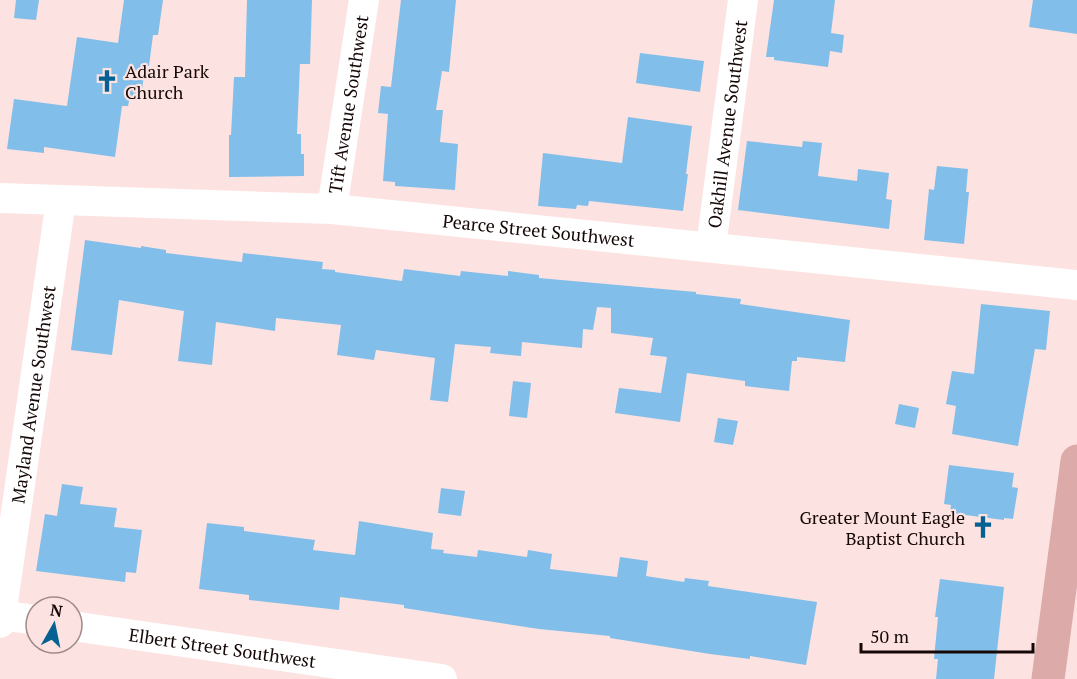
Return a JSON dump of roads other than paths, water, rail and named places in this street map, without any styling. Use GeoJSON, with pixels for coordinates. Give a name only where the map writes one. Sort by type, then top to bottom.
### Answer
{"type":"FeatureCollection","features":[{"type":"Feature","properties":{"kind":"main road"},"geometry":{"type":"LineString","coordinates":[[1048,679],[1077,461]]}},
{"type":"Feature","properties":{"kind":"street","name":"Tift Avenue Southwest"},"geometry":{"type":"LineString","coordinates":[[332,209],[364,0]]}},
{"type":"Feature","properties":{"kind":"street","name":"Oakhill Avenue Southwest"},"geometry":{"type":"LineString","coordinates":[[711,247],[743,0]]}},
{"type":"Feature","properties":{"kind":"street","name":"Pearce Street Southwest"},"geometry":{"type":"LineString","coordinates":[[0,198],[332,209],[1077,285]]}},
{"type":"Feature","properties":{"kind":"street","name":"Mayland Avenue Southwest"},"geometry":{"type":"LineString","coordinates":[[0,618],[61,200]]}},
{"type":"Feature","properties":{"kind":"street"},"geometry":{"type":"LineString","coordinates":[[0,618],[24,619]]}},
{"type":"Feature","properties":{"kind":"street","name":"Elbert Street Southwest"},"geometry":{"type":"LineString","coordinates":[[84,628],[442,679]]}},
{"type":"Feature","properties":{"kind":"place","name":"Adair Park Church"},"geometry":{"type":"Point","coordinates":[107,81]}},
{"type":"Feature","properties":{"kind":"place","name":"Greater Mount Eagle Baptist Church"},"geometry":{"type":"Point","coordinates":[983,527]}}]}
